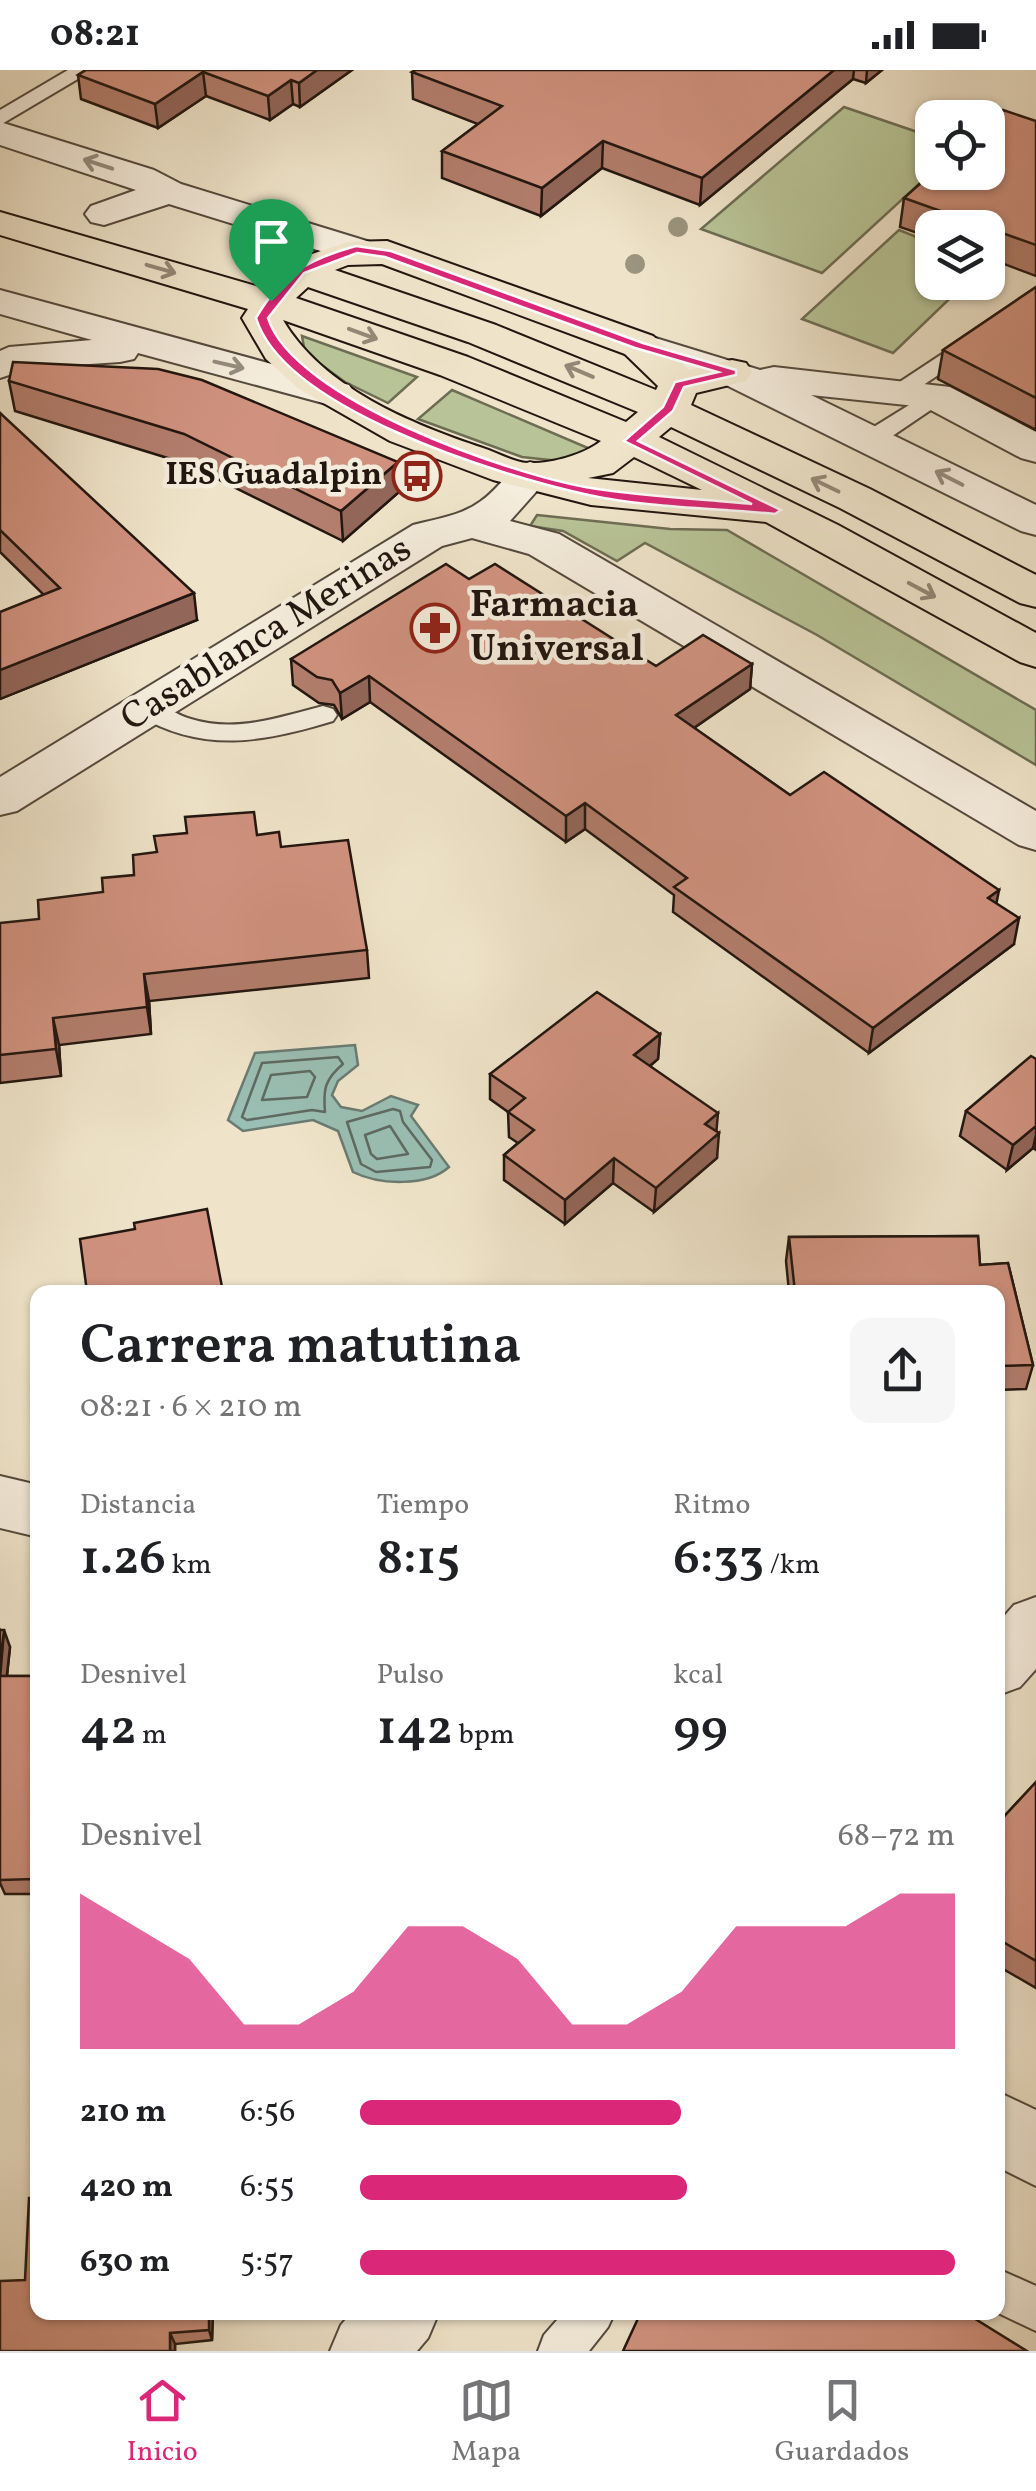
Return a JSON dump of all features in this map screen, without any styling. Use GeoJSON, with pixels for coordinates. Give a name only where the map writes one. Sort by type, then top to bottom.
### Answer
{"type":"FeatureCollection","features":[{"type":"Feature","properties":{"kind":"main road"},"geometry":{"type":"LineString","coordinates":[[87,209],[158,230]]}},
{"type":"Feature","properties":{"kind":"main road"},"geometry":{"type":"LineString","coordinates":[[0,223],[271,301],[456,366],[630,441],[775,510],[1036,652]]}},
{"type":"Feature","properties":{"kind":"main road"},"geometry":{"type":"LineString","coordinates":[[674,397],[660,362],[639,345],[415,261],[356,250],[300,271],[271,301],[262,318],[267,334],[290,360],[334,394],[429,442],[530,475],[614,496],[775,510]]}},
{"type":"Feature","properties":{"kind":"main road"},"geometry":{"type":"LineString","coordinates":[[246,256],[674,397],[1036,593]]}},
{"type":"Feature","properties":{"kind":"main road"},"geometry":{"type":"LineString","coordinates":[[530,475],[598,464],[630,441],[674,397],[732,372]]}},
{"type":"Feature","properties":{"kind":"street"},"geometry":{"type":"LineString","coordinates":[[0,132],[141,178],[168,192],[356,250]]}},
{"type":"Feature","properties":{"kind":"street"},"geometry":{"type":"LineString","coordinates":[[87,209],[168,192]]}},
{"type":"Feature","properties":{"kind":"street"},"geometry":{"type":"LineString","coordinates":[[0,303],[334,394]]}},
{"type":"Feature","properties":{"kind":"street"},"geometry":{"type":"LineString","coordinates":[[0,303],[25,329],[27,343],[12,361]]}},
{"type":"Feature","properties":{"kind":"street"},"geometry":{"type":"LineString","coordinates":[[639,345],[732,372],[828,388],[916,393],[1036,449]]}},
{"type":"Feature","properties":{"kind":"street"},"geometry":{"type":"LineString","coordinates":[[12,361],[164,350]]}},
{"type":"Feature","properties":{"kind":"street"},"geometry":{"type":"LineString","coordinates":[[732,372],[841,427],[873,438],[1036,522]]}},
{"type":"Feature","properties":{"kind":"street","name":"Casablanca Merinas"},"geometry":{"type":"LineString","coordinates":[[0,799],[428,535],[475,525],[509,504],[530,475]]}},
{"type":"Feature","properties":{"kind":"street"},"geometry":{"type":"LineString","coordinates":[[475,525],[544,544],[1036,833]]}},
{"type":"Feature","properties":{"kind":"street"},"geometry":{"type":"LineString","coordinates":[[0,1502],[30,1510]]}},
{"type":"Feature","properties":{"kind":"street"},"geometry":{"type":"LineString","coordinates":[[1005,1659],[1036,1626]]}},
{"type":"Feature","properties":{"kind":"street"},"geometry":{"type":"LineString","coordinates":[[1005,2132],[1036,2150]]}},
{"type":"Feature","properties":{"kind":"street"},"geometry":{"type":"LineString","coordinates":[[367,2351],[395,2320]]}},
{"type":"Feature","properties":{"kind":"lane"},"geometry":{"type":"LineString","coordinates":[[0,119],[83,70]]}},
{"type":"Feature","properties":{"kind":"lane"},"geometry":{"type":"LineString","coordinates":[[873,438],[916,393],[1036,299]]}},
{"type":"Feature","properties":{"kind":"lane"},"geometry":{"type":"LineString","coordinates":[[148,708],[177,726],[214,736],[284,728],[323,715]]}},
{"type":"Feature","properties":{"kind":"lane"},"geometry":{"type":"LineString","coordinates":[[1005,2294],[1036,2309]]}},
{"type":"Feature","properties":{"kind":"lane"},"geometry":{"type":"LineString","coordinates":[[560,2351],[587,2320]]}},
{"type":"Feature","properties":{"kind":"green space"},"geometry":{"type":"Polygon","coordinates":[[[844,107],[915,131],[915,188],[822,273],[701,229],[844,107]]]}},
{"type":"Feature","properties":{"kind":"green space"},"geometry":{"type":"Polygon","coordinates":[[[899,230],[915,236],[915,300],[948,300],[893,353],[802,319],[899,230]]]}},
{"type":"Feature","properties":{"kind":"green space"},"geometry":{"type":"Polygon","coordinates":[[[302,336],[417,377],[388,403],[345,382],[305,353],[302,336]]]}},
{"type":"Feature","properties":{"kind":"green space"},"geometry":{"type":"Polygon","coordinates":[[[452,390],[595,451],[559,461],[522,457],[418,419],[452,390]]]}},
{"type":"Feature","properties":{"kind":"green space"},"geometry":{"type":"Polygon","coordinates":[[[537,515],[670,529],[727,530],[1036,710],[1036,765],[817,635],[645,543],[617,561],[563,531],[530,526],[537,515]]]}},
{"type":"Feature","properties":{"kind":"water"},"geometry":{"type":"Polygon","coordinates":[[[355,1045],[358,1065],[338,1081],[332,1095],[341,1107],[362,1111],[391,1096],[418,1105],[411,1116],[449,1167],[416,1181],[376,1180],[353,1172],[338,1131],[313,1120],[243,1131],[228,1120],[255,1053],[355,1045]]]}},
{"type":"Feature","properties":{"kind":"building"},"geometry":{"type":"Polygon","coordinates":[[[86,70],[317,70],[299,83],[291,80],[268,96],[203,72],[155,104],[78,75],[86,70]]]}},
{"type":"Feature","properties":{"kind":"building"},"geometry":{"type":"Polygon","coordinates":[[[834,70],[702,178],[603,141],[542,188],[442,151],[502,106],[412,72],[834,70]]]}},
{"type":"Feature","properties":{"kind":"building"},"geometry":{"type":"Polygon","coordinates":[[[1005,111],[1036,121],[1036,245],[1005,234],[1005,210],[938,210],[904,198],[915,188],[1005,190],[1005,111]]]}},
{"type":"Feature","properties":{"kind":"building"},"geometry":{"type":"Polygon","coordinates":[[[1036,287],[1036,398],[943,350],[1036,287]]]}},
{"type":"Feature","properties":{"kind":"building"},"geometry":{"type":"Polygon","coordinates":[[[13,362],[158,369],[202,380],[398,462],[341,511],[184,434],[9,381],[13,362]]]}},
{"type":"Feature","properties":{"kind":"building"},"geometry":{"type":"Polygon","coordinates":[[[0,413],[194,593],[0,670],[0,612],[60,588],[0,530],[0,413]]]}},
{"type":"Feature","properties":{"kind":"building"},"geometry":{"type":"Polygon","coordinates":[[[446,564],[469,579],[495,564],[656,666],[703,635],[752,664],[676,715],[790,795],[824,772],[999,890],[988,898],[1019,918],[873,1028],[674,887],[687,878],[585,803],[566,816],[369,676],[340,693],[332,680],[317,677],[291,659],[446,564]]]}},
{"type":"Feature","properties":{"kind":"building"},"geometry":{"type":"Polygon","coordinates":[[[254,812],[257,835],[279,832],[281,847],[348,840],[367,950],[144,974],[147,1007],[53,1018],[56,1049],[0,1055],[0,923],[39,919],[38,900],[103,892],[102,878],[134,875],[133,855],[157,852],[154,836],[187,833],[185,817],[254,812]]]}},
{"type":"Feature","properties":{"kind":"building"},"geometry":{"type":"Polygon","coordinates":[[[597,992],[660,1034],[634,1055],[718,1113],[705,1124],[719,1133],[656,1188],[614,1158],[565,1200],[504,1155],[534,1130],[508,1112],[525,1098],[490,1074],[597,992]]]}},
{"type":"Feature","properties":{"kind":"building"},"geometry":{"type":"Polygon","coordinates":[[[1031,1056],[1036,1059],[1036,1126],[1013,1145],[966,1111],[1031,1056]]]}},
{"type":"Feature","properties":{"kind":"building"},"geometry":{"type":"Polygon","coordinates":[[[207,1209],[222,1285],[86,1285],[80,1239],[135,1229],[134,1223],[207,1209]]]}},
{"type":"Feature","properties":{"kind":"building"},"geometry":{"type":"Polygon","coordinates":[[[978,1236],[980,1265],[1008,1263],[1033,1365],[1005,1366],[1005,1285],[794,1285],[789,1237],[978,1236]]]}},
{"type":"Feature","properties":{"kind":"building"},"geometry":{"type":"Polygon","coordinates":[[[0,1630],[4,1630],[0,1669],[0,1630]]]}},
{"type":"Feature","properties":{"kind":"building"},"geometry":{"type":"Polygon","coordinates":[[[0,1676],[30,1676],[30,1879],[0,1880],[0,1676]]]}},
{"type":"Feature","properties":{"kind":"building"},"geometry":{"type":"Polygon","coordinates":[[[1036,1782],[1036,1961],[1005,1943],[1005,1815],[1036,1782]]]}},
{"type":"Feature","properties":{"kind":"building"},"geometry":{"type":"Polygon","coordinates":[[[30,2198],[30,2320],[209,2320],[209,2330],[170,2333],[170,2351],[0,2351],[0,2281],[25,2280],[30,2198]]]}},
{"type":"Feature","properties":{"kind":"building"},"geometry":{"type":"Polygon","coordinates":[[[637,2320],[977,2320],[1027,2351],[623,2351],[637,2320]]]}},
{"type":"Feature","properties":{"kind":"place","name":"IES Guadalpin"},"geometry":{"type":"Point","coordinates":[417,476]}},
{"type":"Feature","properties":{"kind":"place","name":"Farmacia Universal"},"geometry":{"type":"Point","coordinates":[435,628]}},
{"type":"Feature","properties":{"kind":"route"},"geometry":{"type":"LineString","coordinates":[[356,250],[387,254],[639,345],[732,372],[679,385],[668,409],[630,441],[775,510],[588,492],[499,468],[429,442],[362,410],[299,369],[267,334],[262,318],[271,301],[300,271],[331,258],[356,250]]}}]}
